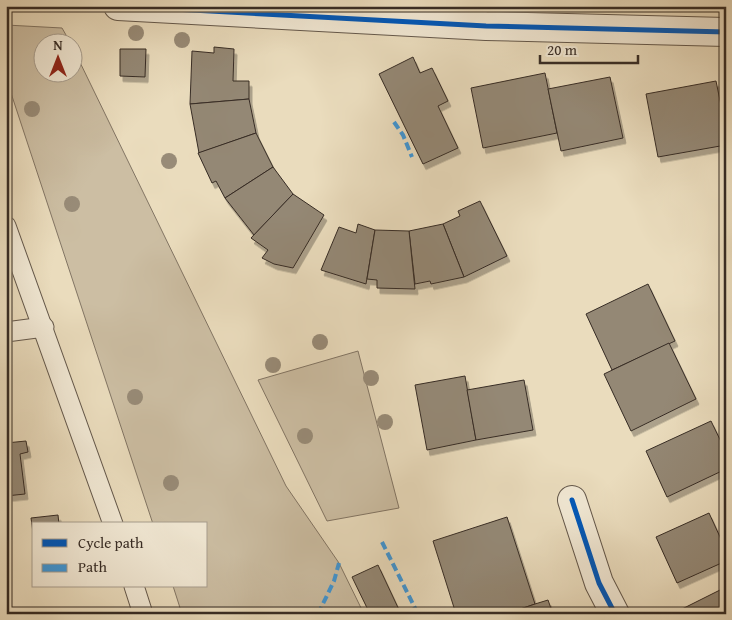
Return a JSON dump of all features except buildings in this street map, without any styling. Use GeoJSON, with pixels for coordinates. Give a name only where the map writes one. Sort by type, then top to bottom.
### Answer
{"type":"FeatureCollection","features":[{"type":"Feature","properties":{"kind":"street"},"geometry":{"type":"LineString","coordinates":[[118,6],[486,26],[726,32]]}},
{"type":"Feature","properties":{"kind":"street"},"geometry":{"type":"LineString","coordinates":[[572,500],[599,583],[615,614]]}},
{"type":"Feature","properties":{"kind":"lane"},"geometry":{"type":"LineString","coordinates":[[6,227],[44,327],[112,522]]}},
{"type":"Feature","properties":{"kind":"lane"},"geometry":{"type":"LineString","coordinates":[[6,332],[44,327]]}},
{"type":"Feature","properties":{"kind":"lane"},"geometry":{"type":"LineString","coordinates":[[135,588],[143,614]]}},
{"type":"Feature","properties":{"kind":"shaded area"},"geometry":{"type":"Polygon","coordinates":[[[6,25],[62,28],[64,32],[32,32],[32,82],[82,82],[82,67],[286,486],[339,563],[364,614],[182,614],[174,588],[208,588],[208,522],[152,522],[9,87],[6,87],[6,25]]]}},
{"type":"Feature","properties":{"kind":"shaded area"},"geometry":{"type":"Polygon","coordinates":[[[358,351],[399,508],[327,521],[258,380],[358,351]]]}},
{"type":"Feature","properties":{"kind":"marked path"},"geometry":{"type":"LineString","coordinates":[[394,122],[403,135],[412,157]]}},
{"type":"Feature","properties":{"kind":"marked path"},"geometry":{"type":"LineString","coordinates":[[382,542],[418,614]]}},
{"type":"Feature","properties":{"kind":"marked path"},"geometry":{"type":"LineString","coordinates":[[318,614],[334,581],[339,563]]}},
{"type":"Feature","properties":{"kind":"cycle path"},"geometry":{"type":"LineString","coordinates":[[118,6],[486,26],[726,32]]}},
{"type":"Feature","properties":{"kind":"cycle path"},"geometry":{"type":"LineString","coordinates":[[572,500],[599,583],[615,614]]}}]}
